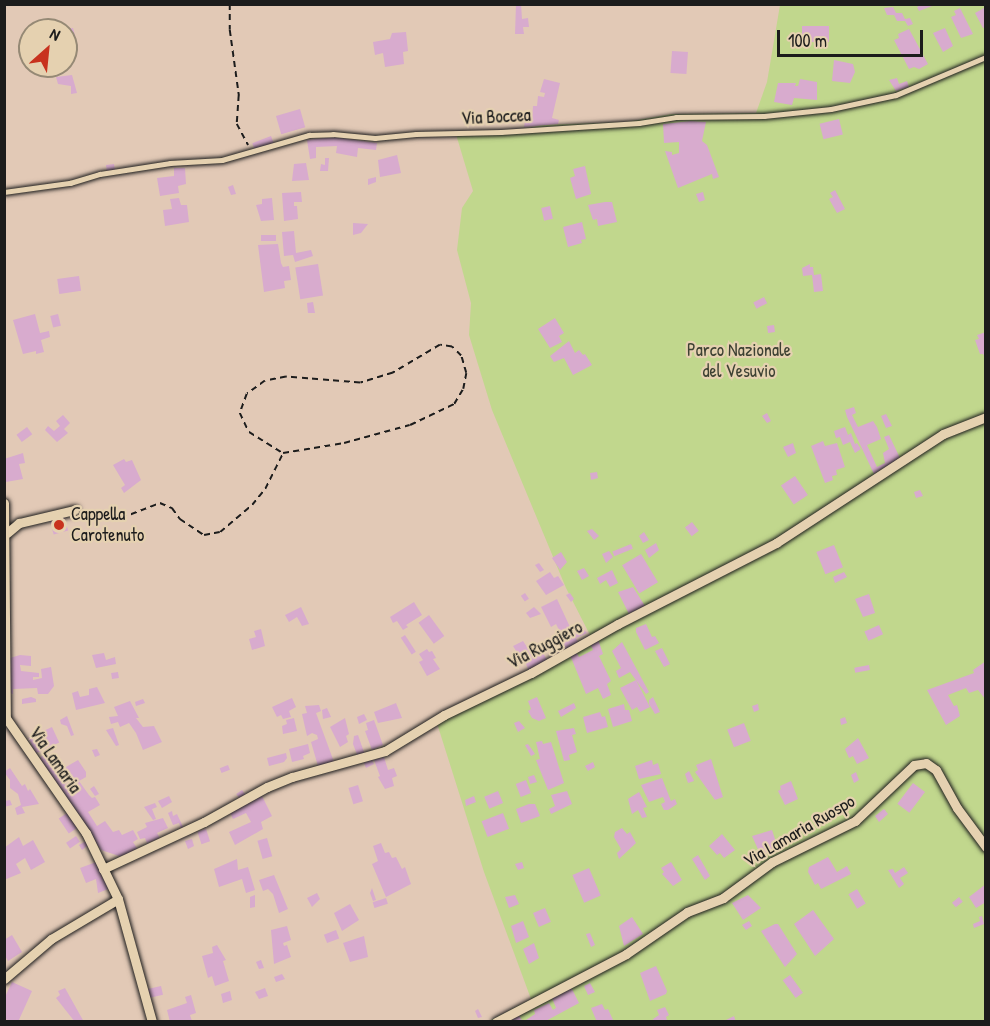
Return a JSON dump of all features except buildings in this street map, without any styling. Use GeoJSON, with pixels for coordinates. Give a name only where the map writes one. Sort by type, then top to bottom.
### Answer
{"type":"FeatureCollection","features":[{"type":"Feature","properties":{"kind":"street","name":"Via Ruggiero"},"geometry":{"type":"LineString","coordinates":[[103,869],[204,822],[267,787],[292,777],[355,761],[393,747],[444,715],[531,673],[618,624],[776,543],[943,434],[986,417]]}},
{"type":"Feature","properties":{"kind":"street","name":"Via Lamaria"},"geometry":{"type":"LineString","coordinates":[[4,503],[7,533],[6,718],[86,833],[118,899],[152,1022]]}},
{"type":"Feature","properties":{"kind":"street"},"geometry":{"type":"LineString","coordinates":[[7,533],[19,523],[74,510]]}},
{"type":"Feature","properties":{"kind":"street","name":"Via Lamaria Ruospo"},"geometry":{"type":"LineString","coordinates":[[496,1022],[626,954],[687,912],[723,898],[772,862],[855,821],[914,765],[926,763],[936,770],[957,808],[986,847]]}},
{"type":"Feature","properties":{"kind":"street"},"geometry":{"type":"LineString","coordinates":[[4,979],[51,939],[118,899]]}},
{"type":"Feature","properties":{"kind":"lane","name":"Via Boccea"},"geometry":{"type":"LineString","coordinates":[[4,192],[70,183],[100,174],[170,163],[222,160],[309,135],[340,134],[375,138],[416,134],[501,132],[639,123],[676,117],[764,116],[831,109],[896,95],[986,57]]}},
{"type":"Feature","properties":{"kind":"path"},"geometry":{"type":"LineString","coordinates":[[230,4],[230,30],[239,95],[237,124],[248,141],[248,154]]}},
{"type":"Feature","properties":{"kind":"path"},"geometry":{"type":"LineString","coordinates":[[440,345],[452,347],[461,356],[466,373],[463,389],[454,404],[441,412],[410,425],[344,443],[283,453],[249,432],[240,413],[247,394],[265,381],[286,377],[360,382],[393,373],[440,345]]}},
{"type":"Feature","properties":{"kind":"path"},"geometry":{"type":"LineString","coordinates":[[74,510],[84,519],[121,518],[160,503],[172,508],[180,519],[204,536],[220,532],[252,506],[265,489],[283,453]]}},
{"type":"Feature","properties":{"kind":"green space","name":"Parco Nazionale del Vesuvio"},"geometry":{"type":"Polygon","coordinates":[[[780,5],[985,5],[985,1021],[489,1021],[531,999],[484,872],[435,717],[528,673],[591,637],[566,588],[492,410],[469,335],[471,303],[457,250],[462,208],[473,191],[455,131],[521,131],[541,125],[626,122],[672,114],[756,113],[767,82],[780,5]]]}},
{"type":"Feature","properties":{"kind":"place","name":"Cappella Carotenuto"},"geometry":{"type":"Point","coordinates":[59,525]}}]}
